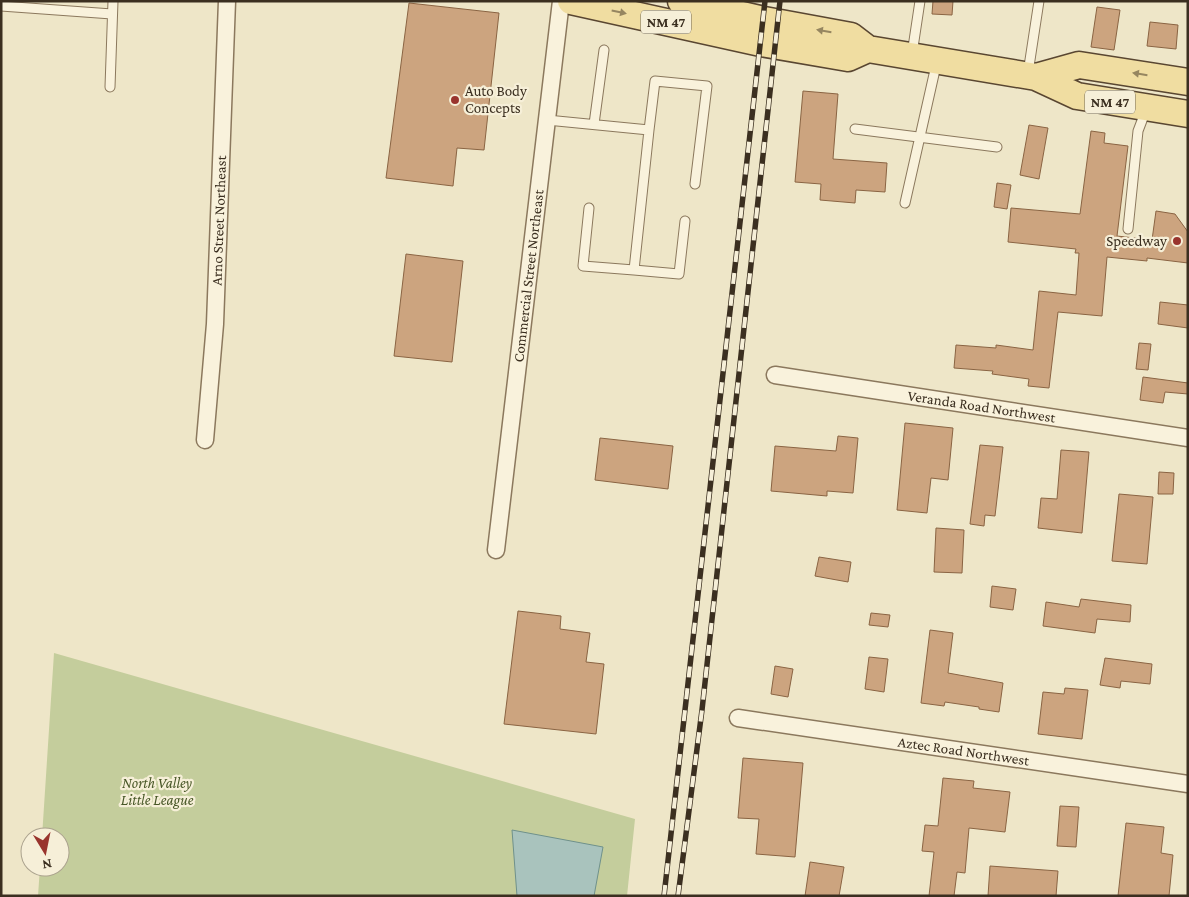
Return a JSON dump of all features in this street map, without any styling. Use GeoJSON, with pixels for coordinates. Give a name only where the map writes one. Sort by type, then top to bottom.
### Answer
{"type":"FeatureCollection","features":[{"type":"Feature","properties":{"kind":"main road","name":"NM 47"},"geometry":{"type":"LineString","coordinates":[[571,1],[762,32]]}},
{"type":"Feature","properties":{"kind":"main road","name":"NM 47"},"geometry":{"type":"LineString","coordinates":[[680,1],[762,32],[848,58],[868,49],[1032,77],[1077,96],[1187,117]]}},
{"type":"Feature","properties":{"kind":"main road","name":"NM 47"},"geometry":{"type":"LineString","coordinates":[[1032,77],[1079,65],[1188,82]]}},
{"type":"Feature","properties":{"kind":"street","name":"Arno Street Northeast"},"geometry":{"type":"LineString","coordinates":[[205,440],[215,324],[227,1]]}},
{"type":"Feature","properties":{"kind":"street","name":"Commercial Street Northeast"},"geometry":{"type":"LineString","coordinates":[[496,550],[561,1]]}},
{"type":"Feature","properties":{"kind":"street","name":"Veranda Road Northwest"},"geometry":{"type":"LineString","coordinates":[[774,375],[1188,438]]}},
{"type":"Feature","properties":{"kind":"street","name":"Aztec Road Northwest"},"geometry":{"type":"LineString","coordinates":[[738,718],[1188,784]]}},
{"type":"Feature","properties":{"kind":"lane"},"geometry":{"type":"LineString","coordinates":[[110,87],[113,1]]}},
{"type":"Feature","properties":{"kind":"lane"},"geometry":{"type":"LineString","coordinates":[[911,57],[920,1]]}},
{"type":"Feature","properties":{"kind":"lane"},"geometry":{"type":"LineString","coordinates":[[1032,77],[1039,1]]}},
{"type":"Feature","properties":{"kind":"lane"},"geometry":{"type":"LineString","coordinates":[[1,6],[112,14]]}},
{"type":"Feature","properties":{"kind":"lane"},"geometry":{"type":"LineString","coordinates":[[594,124],[604,50]]}},
{"type":"Feature","properties":{"kind":"lane"},"geometry":{"type":"LineString","coordinates":[[905,203],[937,61]]}},
{"type":"Feature","properties":{"kind":"lane"},"geometry":{"type":"LineString","coordinates":[[634,270],[655,81],[708,86],[695,184]]}},
{"type":"Feature","properties":{"kind":"lane"},"geometry":{"type":"LineString","coordinates":[[1128,229],[1138,131],[1147,108]]}},
{"type":"Feature","properties":{"kind":"lane"},"geometry":{"type":"LineString","coordinates":[[547,120],[649,130]]}},
{"type":"Feature","properties":{"kind":"lane"},"geometry":{"type":"LineString","coordinates":[[855,129],[996,147]]}},
{"type":"Feature","properties":{"kind":"lane"},"geometry":{"type":"LineString","coordinates":[[589,208],[583,266],[679,274],[685,221]]}},
{"type":"Feature","properties":{"kind":"green space","name":"North Valley Little League"},"geometry":{"type":"Polygon","coordinates":[[[54,653],[635,819],[627,896],[38,896],[39,877],[70,877],[70,827],[43,827],[54,653]]]}},
{"type":"Feature","properties":{"kind":"water"},"geometry":{"type":"Polygon","coordinates":[[[512,830],[603,847],[594,896],[517,896],[512,830]]]}},
{"type":"Feature","properties":{"kind":"building"},"geometry":{"type":"Polygon","coordinates":[[[933,1],[953,1],[952,15],[932,14],[933,1]]]}},
{"type":"Feature","properties":{"kind":"building"},"geometry":{"type":"Polygon","coordinates":[[[409,3],[499,13],[484,150],[457,148],[453,186],[386,178],[409,3]]]}},
{"type":"Feature","properties":{"kind":"building"},"geometry":{"type":"Polygon","coordinates":[[[1097,7],[1120,10],[1114,50],[1091,47],[1097,7]]]}},
{"type":"Feature","properties":{"kind":"building"},"geometry":{"type":"Polygon","coordinates":[[[1150,22],[1178,25],[1176,49],[1147,46],[1150,22]]]}},
{"type":"Feature","properties":{"kind":"building"},"geometry":{"type":"Polygon","coordinates":[[[803,91],[838,94],[833,159],[887,163],[885,192],[856,190],[855,203],[820,200],[821,184],[795,182],[803,91]]]}},
{"type":"Feature","properties":{"kind":"building"},"geometry":{"type":"Polygon","coordinates":[[[1029,125],[1048,128],[1039,179],[1020,175],[1029,125]]]}},
{"type":"Feature","properties":{"kind":"building"},"geometry":{"type":"Polygon","coordinates":[[[1091,131],[1105,133],[1104,143],[1128,146],[1117,236],[1152,240],[1156,211],[1175,214],[1188,232],[1188,263],[1147,258],[1147,261],[1107,257],[1102,316],[1058,312],[1049,388],[1028,386],[1029,379],[992,374],[993,371],[954,368],[956,345],[996,348],[996,345],[1033,350],[1039,291],[1076,295],[1079,253],[1075,253],[1076,249],[1008,242],[1011,208],[1080,214],[1091,131]]]}},
{"type":"Feature","properties":{"kind":"building"},"geometry":{"type":"Polygon","coordinates":[[[997,183],[1011,185],[1007,209],[994,207],[997,183]]]}},
{"type":"Feature","properties":{"kind":"building"},"geometry":{"type":"Polygon","coordinates":[[[406,254],[463,261],[452,362],[394,356],[406,254]]]}},
{"type":"Feature","properties":{"kind":"building"},"geometry":{"type":"Polygon","coordinates":[[[1160,302],[1188,305],[1188,328],[1158,324],[1160,302]]]}},
{"type":"Feature","properties":{"kind":"building"},"geometry":{"type":"Polygon","coordinates":[[[1139,343],[1151,344],[1148,370],[1136,369],[1139,343]]]}},
{"type":"Feature","properties":{"kind":"building"},"geometry":{"type":"Polygon","coordinates":[[[1143,377],[1188,383],[1188,394],[1165,392],[1163,403],[1140,400],[1143,377]]]}},
{"type":"Feature","properties":{"kind":"building"},"geometry":{"type":"Polygon","coordinates":[[[905,423],[953,428],[948,480],[931,478],[927,513],[897,510],[905,423]]]}},
{"type":"Feature","properties":{"kind":"building"},"geometry":{"type":"Polygon","coordinates":[[[838,436],[858,438],[853,493],[827,491],[827,496],[771,491],[775,446],[836,451],[838,436]]]}},
{"type":"Feature","properties":{"kind":"building"},"geometry":{"type":"Polygon","coordinates":[[[600,438],[673,446],[668,489],[595,480],[600,438]]]}},
{"type":"Feature","properties":{"kind":"building"},"geometry":{"type":"Polygon","coordinates":[[[980,445],[1003,447],[995,516],[985,515],[984,526],[970,524],[980,445]]]}},
{"type":"Feature","properties":{"kind":"building"},"geometry":{"type":"Polygon","coordinates":[[[1061,450],[1089,452],[1082,533],[1038,528],[1041,498],[1057,499],[1061,450]]]}},
{"type":"Feature","properties":{"kind":"building"},"geometry":{"type":"Polygon","coordinates":[[[1159,472],[1174,473],[1173,494],[1158,494],[1159,472]]]}},
{"type":"Feature","properties":{"kind":"building"},"geometry":{"type":"Polygon","coordinates":[[[1119,494],[1153,497],[1147,564],[1112,561],[1119,494]]]}},
{"type":"Feature","properties":{"kind":"building"},"geometry":{"type":"Polygon","coordinates":[[[936,528],[964,530],[962,573],[934,572],[936,528]]]}},
{"type":"Feature","properties":{"kind":"building"},"geometry":{"type":"Polygon","coordinates":[[[819,557],[851,562],[848,582],[815,576],[819,557]]]}},
{"type":"Feature","properties":{"kind":"building"},"geometry":{"type":"Polygon","coordinates":[[[992,586],[1016,589],[1013,610],[990,607],[992,586]]]}},
{"type":"Feature","properties":{"kind":"building"},"geometry":{"type":"Polygon","coordinates":[[[1081,599],[1131,605],[1130,622],[1097,619],[1095,633],[1043,626],[1046,602],[1079,607],[1081,599]]]}},
{"type":"Feature","properties":{"kind":"building"},"geometry":{"type":"Polygon","coordinates":[[[518,611],[561,616],[560,629],[590,633],[586,662],[604,664],[596,734],[504,724],[518,611]]]}},
{"type":"Feature","properties":{"kind":"building"},"geometry":{"type":"Polygon","coordinates":[[[871,613],[890,615],[888,627],[869,625],[871,613]]]}},
{"type":"Feature","properties":{"kind":"building"},"geometry":{"type":"Polygon","coordinates":[[[930,630],[953,633],[948,673],[1003,683],[999,712],[945,702],[944,706],[921,703],[930,630]]]}},
{"type":"Feature","properties":{"kind":"building"},"geometry":{"type":"Polygon","coordinates":[[[869,657],[888,659],[884,692],[865,689],[869,657]]]}},
{"type":"Feature","properties":{"kind":"building"},"geometry":{"type":"Polygon","coordinates":[[[1105,658],[1152,664],[1150,684],[1121,681],[1120,688],[1100,685],[1105,658]]]}},
{"type":"Feature","properties":{"kind":"building"},"geometry":{"type":"Polygon","coordinates":[[[775,666],[793,669],[788,697],[771,694],[775,666]]]}},
{"type":"Feature","properties":{"kind":"building"},"geometry":{"type":"Polygon","coordinates":[[[1065,688],[1088,690],[1082,739],[1038,734],[1043,692],[1064,694],[1065,688]]]}},
{"type":"Feature","properties":{"kind":"building"},"geometry":{"type":"Polygon","coordinates":[[[743,758],[803,763],[795,857],[756,854],[759,819],[738,818],[743,758]]]}},
{"type":"Feature","properties":{"kind":"building"},"geometry":{"type":"Polygon","coordinates":[[[943,778],[974,781],[973,788],[1010,792],[1005,832],[969,828],[965,873],[957,872],[954,896],[929,896],[934,852],[922,851],[925,825],[938,826],[943,778]]]}},
{"type":"Feature","properties":{"kind":"building"},"geometry":{"type":"Polygon","coordinates":[[[1060,806],[1079,807],[1076,847],[1057,846],[1060,806]]]}},
{"type":"Feature","properties":{"kind":"building"},"geometry":{"type":"Polygon","coordinates":[[[1126,823],[1164,827],[1161,853],[1173,855],[1169,896],[1118,896],[1126,823]]]}},
{"type":"Feature","properties":{"kind":"building"},"geometry":{"type":"Polygon","coordinates":[[[810,862],[844,867],[839,896],[805,896],[810,862]]]}},
{"type":"Feature","properties":{"kind":"building"},"geometry":{"type":"Polygon","coordinates":[[[990,866],[1058,871],[1056,896],[988,896],[990,866]]]}},
{"type":"Feature","properties":{"kind":"railway"},"geometry":{"type":"LineString","coordinates":[[664,896],[765,1]]}},
{"type":"Feature","properties":{"kind":"railway"},"geometry":{"type":"LineString","coordinates":[[678,896],[702,710],[780,1]]}},
{"type":"Feature","properties":{"kind":"place","name":"Auto Body Concepts"},"geometry":{"type":"Point","coordinates":[455,100]}},
{"type":"Feature","properties":{"kind":"place","name":"Speedway"},"geometry":{"type":"Point","coordinates":[1177,241]}}]}
